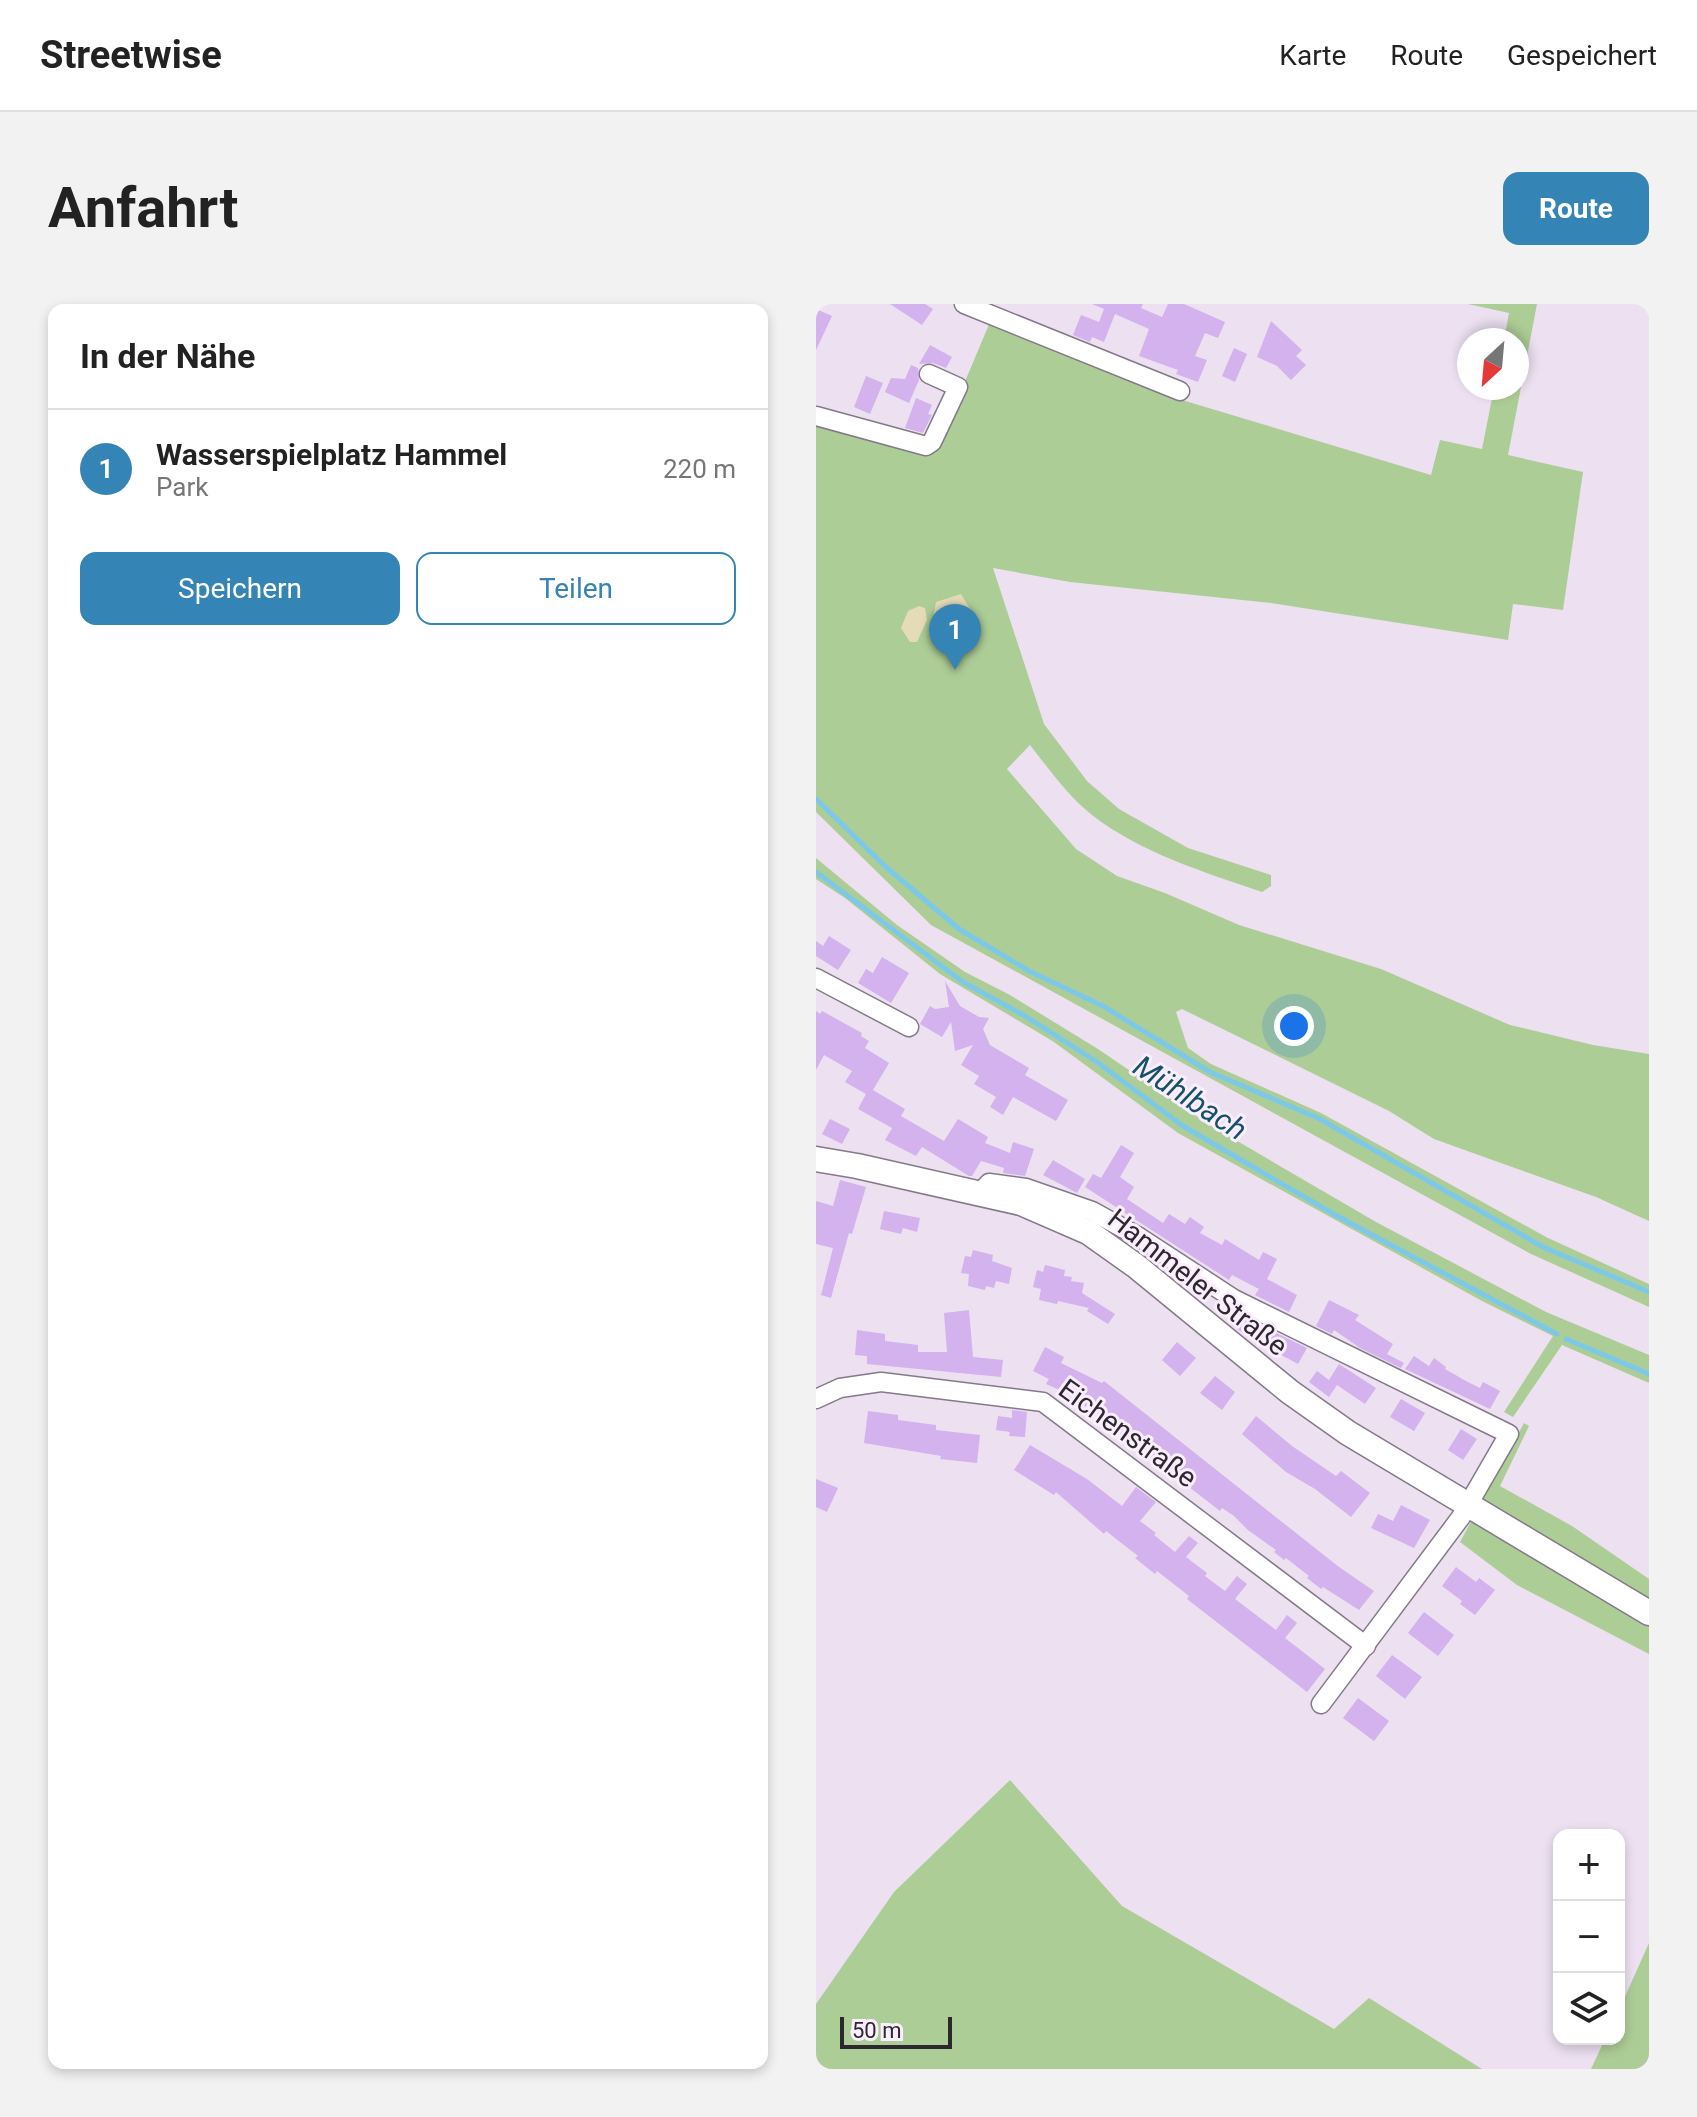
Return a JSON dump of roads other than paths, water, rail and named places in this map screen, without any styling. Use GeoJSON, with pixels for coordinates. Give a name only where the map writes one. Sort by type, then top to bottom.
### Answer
{"type":"FeatureCollection","features":[{"type":"Feature","properties":{"kind":"main road","name":"Hammeler Straße"},"geometry":{"type":"LineString","coordinates":[[816,1159],[1021,1203],[1104,1241],[1319,1414],[1468,1507],[1649,1613]]}},
{"type":"Feature","properties":{"kind":"street"},"geometry":{"type":"LineString","coordinates":[[964,304],[1180,391]]}},
{"type":"Feature","properties":{"kind":"street"},"geometry":{"type":"LineString","coordinates":[[816,416],[926,446],[932,442],[958,387],[929,374]]}},
{"type":"Feature","properties":{"kind":"street"},"geometry":{"type":"LineString","coordinates":[[816,978],[909,1027]]}},
{"type":"Feature","properties":{"kind":"street"},"geometry":{"type":"LineString","coordinates":[[979,1194],[989,1183],[1007,1184],[1049,1194],[1092,1211],[1139,1237],[1223,1293],[1509,1434],[1468,1507],[1321,1704]]}},
{"type":"Feature","properties":{"kind":"street","name":"Eichenstraße"},"geometry":{"type":"LineString","coordinates":[[816,1399],[840,1388],[881,1382],[1043,1402],[1366,1646]]}},
{"type":"Feature","properties":{"kind":"waterway"},"geometry":{"type":"LineString","coordinates":[[816,799],[886,867],[959,929],[1029,971],[1103,1006],[1210,1072],[1320,1119],[1543,1247],[1649,1292]]}},
{"type":"Feature","properties":{"kind":"waterway","name":"Mühlbach"},"geometry":{"type":"LineString","coordinates":[[816,872],[963,982],[1025,1016],[1097,1062],[1183,1126],[1337,1216],[1557,1334]]}},
{"type":"Feature","properties":{"kind":"waterway","name":"Mühlbach"},"geometry":{"type":"LineString","coordinates":[[1566,1339],[1649,1374]]}},
{"type":"Feature","properties":{"kind":"place","name":"Wasserspielplatz Hammel"},"geometry":{"type":"Point","coordinates":[955,670]}}]}
